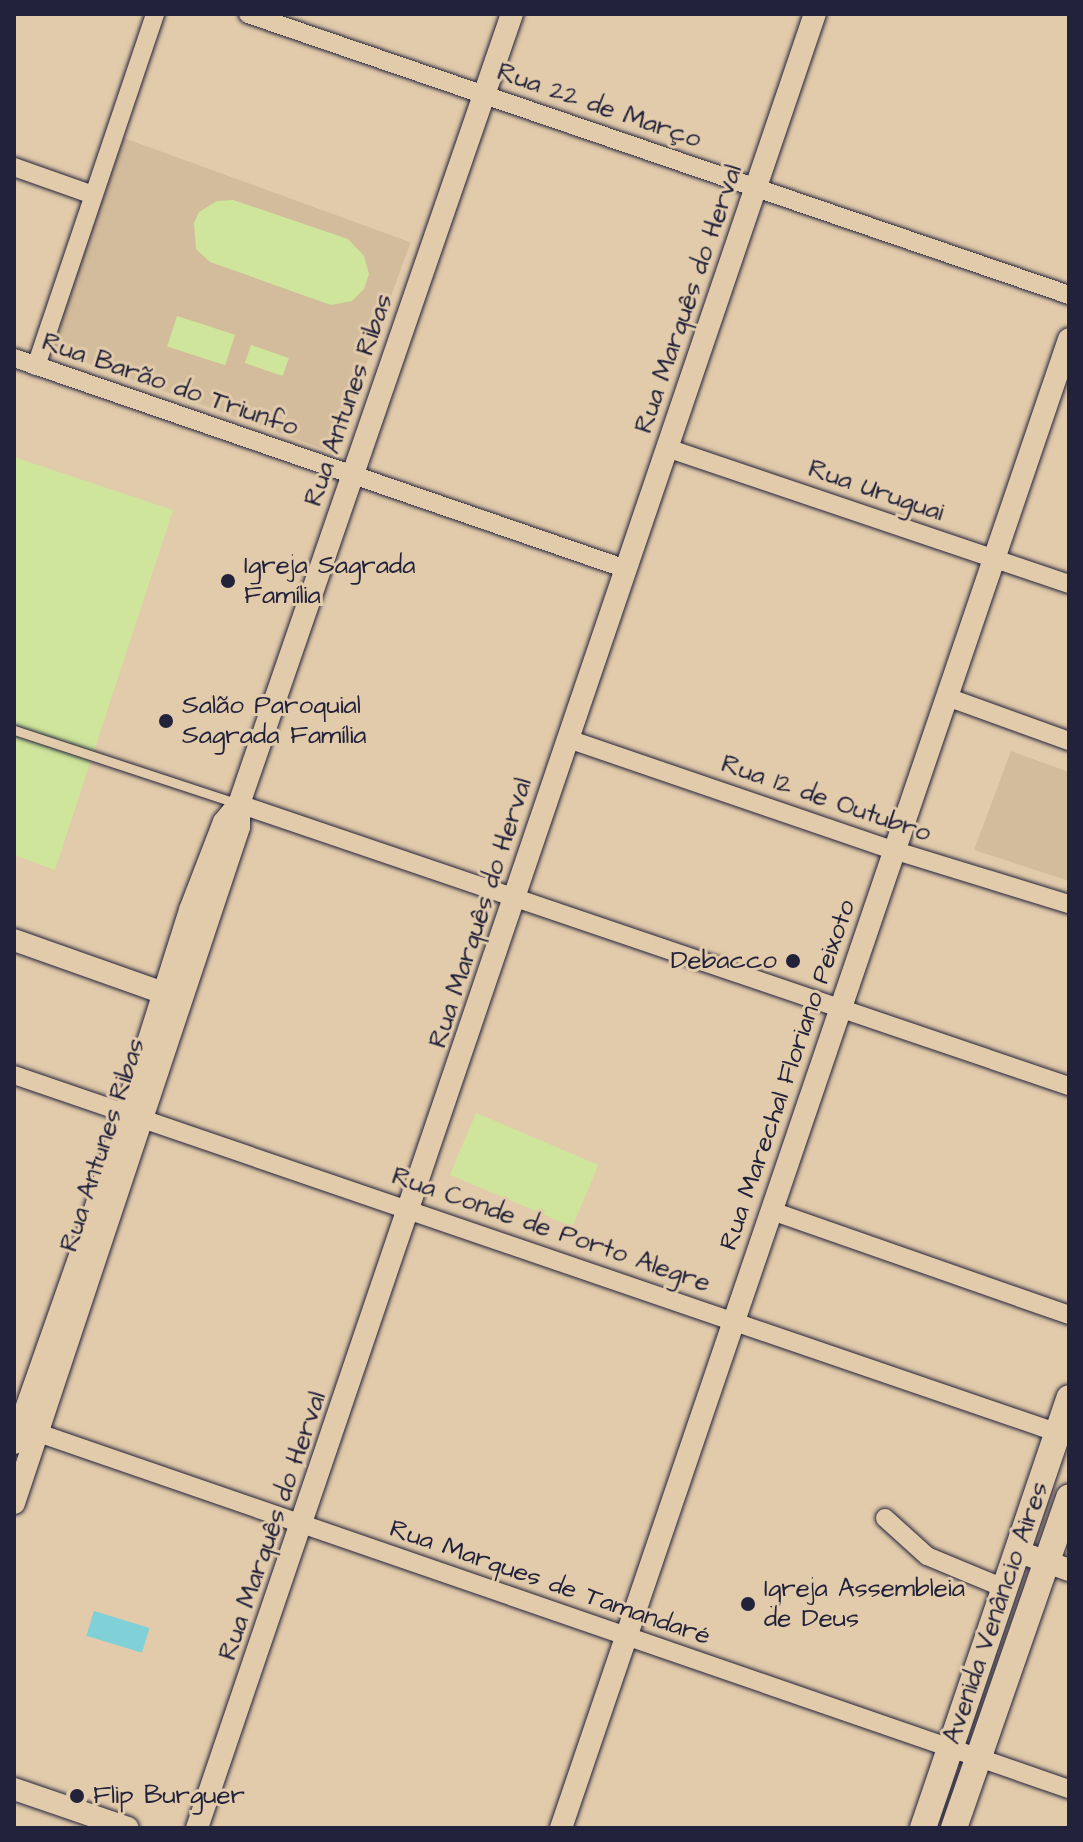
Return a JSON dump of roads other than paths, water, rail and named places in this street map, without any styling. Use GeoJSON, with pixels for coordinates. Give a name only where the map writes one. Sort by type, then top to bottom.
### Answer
{"type":"FeatureCollection","features":[{"type":"Feature","properties":{"kind":"main road","name":"Avenida Venâncio Aires"},"geometry":{"type":"LineString","coordinates":[[923,1828],[1017,1551],[1063,1435],[1069,1398]]}},
{"type":"Feature","properties":{"kind":"main road","name":"Avenida Venâncio Aires"},"geometry":{"type":"LineString","coordinates":[[954,1828],[978,1758],[1058,1566],[1069,1497]]}},
{"type":"Feature","properties":{"kind":"street"},"geometry":{"type":"LineString","coordinates":[[36,366],[155,14]]}},
{"type":"Feature","properties":{"kind":"street","name":"Rua 22 de Março"},"geometry":{"type":"LineString","coordinates":[[248,14],[1069,295]]}},
{"type":"Feature","properties":{"kind":"street","name":"Rua Antunes Ribas"},"geometry":{"type":"LineString","coordinates":[[14,1503],[21,1432],[94,1240],[199,913],[224,822],[239,804],[512,14]]}},
{"type":"Feature","properties":{"kind":"street","name":"Rua Marquês do Herval"},"geometry":{"type":"LineString","coordinates":[[197,1828],[304,1527],[815,14]]}},
{"type":"Feature","properties":{"kind":"street"},"geometry":{"type":"LineString","coordinates":[[14,167],[93,195]]}},
{"type":"Feature","properties":{"kind":"street","name":"Rua Marechal Floriano Peixoto"},"geometry":{"type":"LineString","coordinates":[[561,1828],[893,850],[950,698],[1069,339]]}},
{"type":"Feature","properties":{"kind":"street","name":"Rua Barão do Triunfo"},"geometry":{"type":"LineString","coordinates":[[14,358],[351,477],[626,569]]}},
{"type":"Feature","properties":{"kind":"street","name":"Rua Uruguai"},"geometry":{"type":"LineString","coordinates":[[667,448],[1069,584]]}},
{"type":"Feature","properties":{"kind":"street"},"geometry":{"type":"LineString","coordinates":[[950,698],[1069,741]]}},
{"type":"Feature","properties":{"kind":"street","name":"Rua 12 de Outubro"},"geometry":{"type":"LineString","coordinates":[[568,739],[893,850],[1069,904]]}},
{"type":"Feature","properties":{"kind":"street"},"geometry":{"type":"LineString","coordinates":[[239,804],[1069,1086]]}},
{"type":"Feature","properties":{"kind":"street"},"geometry":{"type":"LineString","coordinates":[[14,940],[171,995]]}},
{"type":"Feature","properties":{"kind":"street","name":"Rua Conde de Porto Alegre"},"geometry":{"type":"LineString","coordinates":[[14,1075],[411,1208],[1063,1435]]}},
{"type":"Feature","properties":{"kind":"street"},"geometry":{"type":"LineString","coordinates":[[772,1211],[1069,1315]]}},
{"type":"Feature","properties":{"kind":"street","name":"Rua Marques de Tamandaré"},"geometry":{"type":"LineString","coordinates":[[21,1432],[1069,1789]]}},
{"type":"Feature","properties":{"kind":"street"},"geometry":{"type":"LineString","coordinates":[[885,1518],[927,1556],[1004,1588]]}},
{"type":"Feature","properties":{"kind":"street"},"geometry":{"type":"LineString","coordinates":[[1017,1551],[1058,1566]]}},
{"type":"Feature","properties":{"kind":"street"},"geometry":{"type":"LineString","coordinates":[[14,1789],[128,1828]]}},
{"type":"Feature","properties":{"kind":"lane"},"geometry":{"type":"LineString","coordinates":[[14,730],[239,804]]}},
{"type":"Feature","properties":{"kind":"water"},"geometry":{"type":"Polygon","coordinates":[[[94,1611],[149,1628],[142,1653],[86,1636],[94,1611]]]}},
{"type":"Feature","properties":{"kind":"place","name":"Igreja Sagrada Família"},"geometry":{"type":"Point","coordinates":[228,581]}},
{"type":"Feature","properties":{"kind":"place","name":"Salão Paroquial Sagrada Família"},"geometry":{"type":"Point","coordinates":[166,721]}},
{"type":"Feature","properties":{"kind":"place","name":"Debacco"},"geometry":{"type":"Point","coordinates":[793,961]}},
{"type":"Feature","properties":{"kind":"place","name":"Igreja Assembleia de Deus"},"geometry":{"type":"Point","coordinates":[748,1604]}},
{"type":"Feature","properties":{"kind":"place","name":"Flip Burguer"},"geometry":{"type":"Point","coordinates":[77,1796]}}]}
